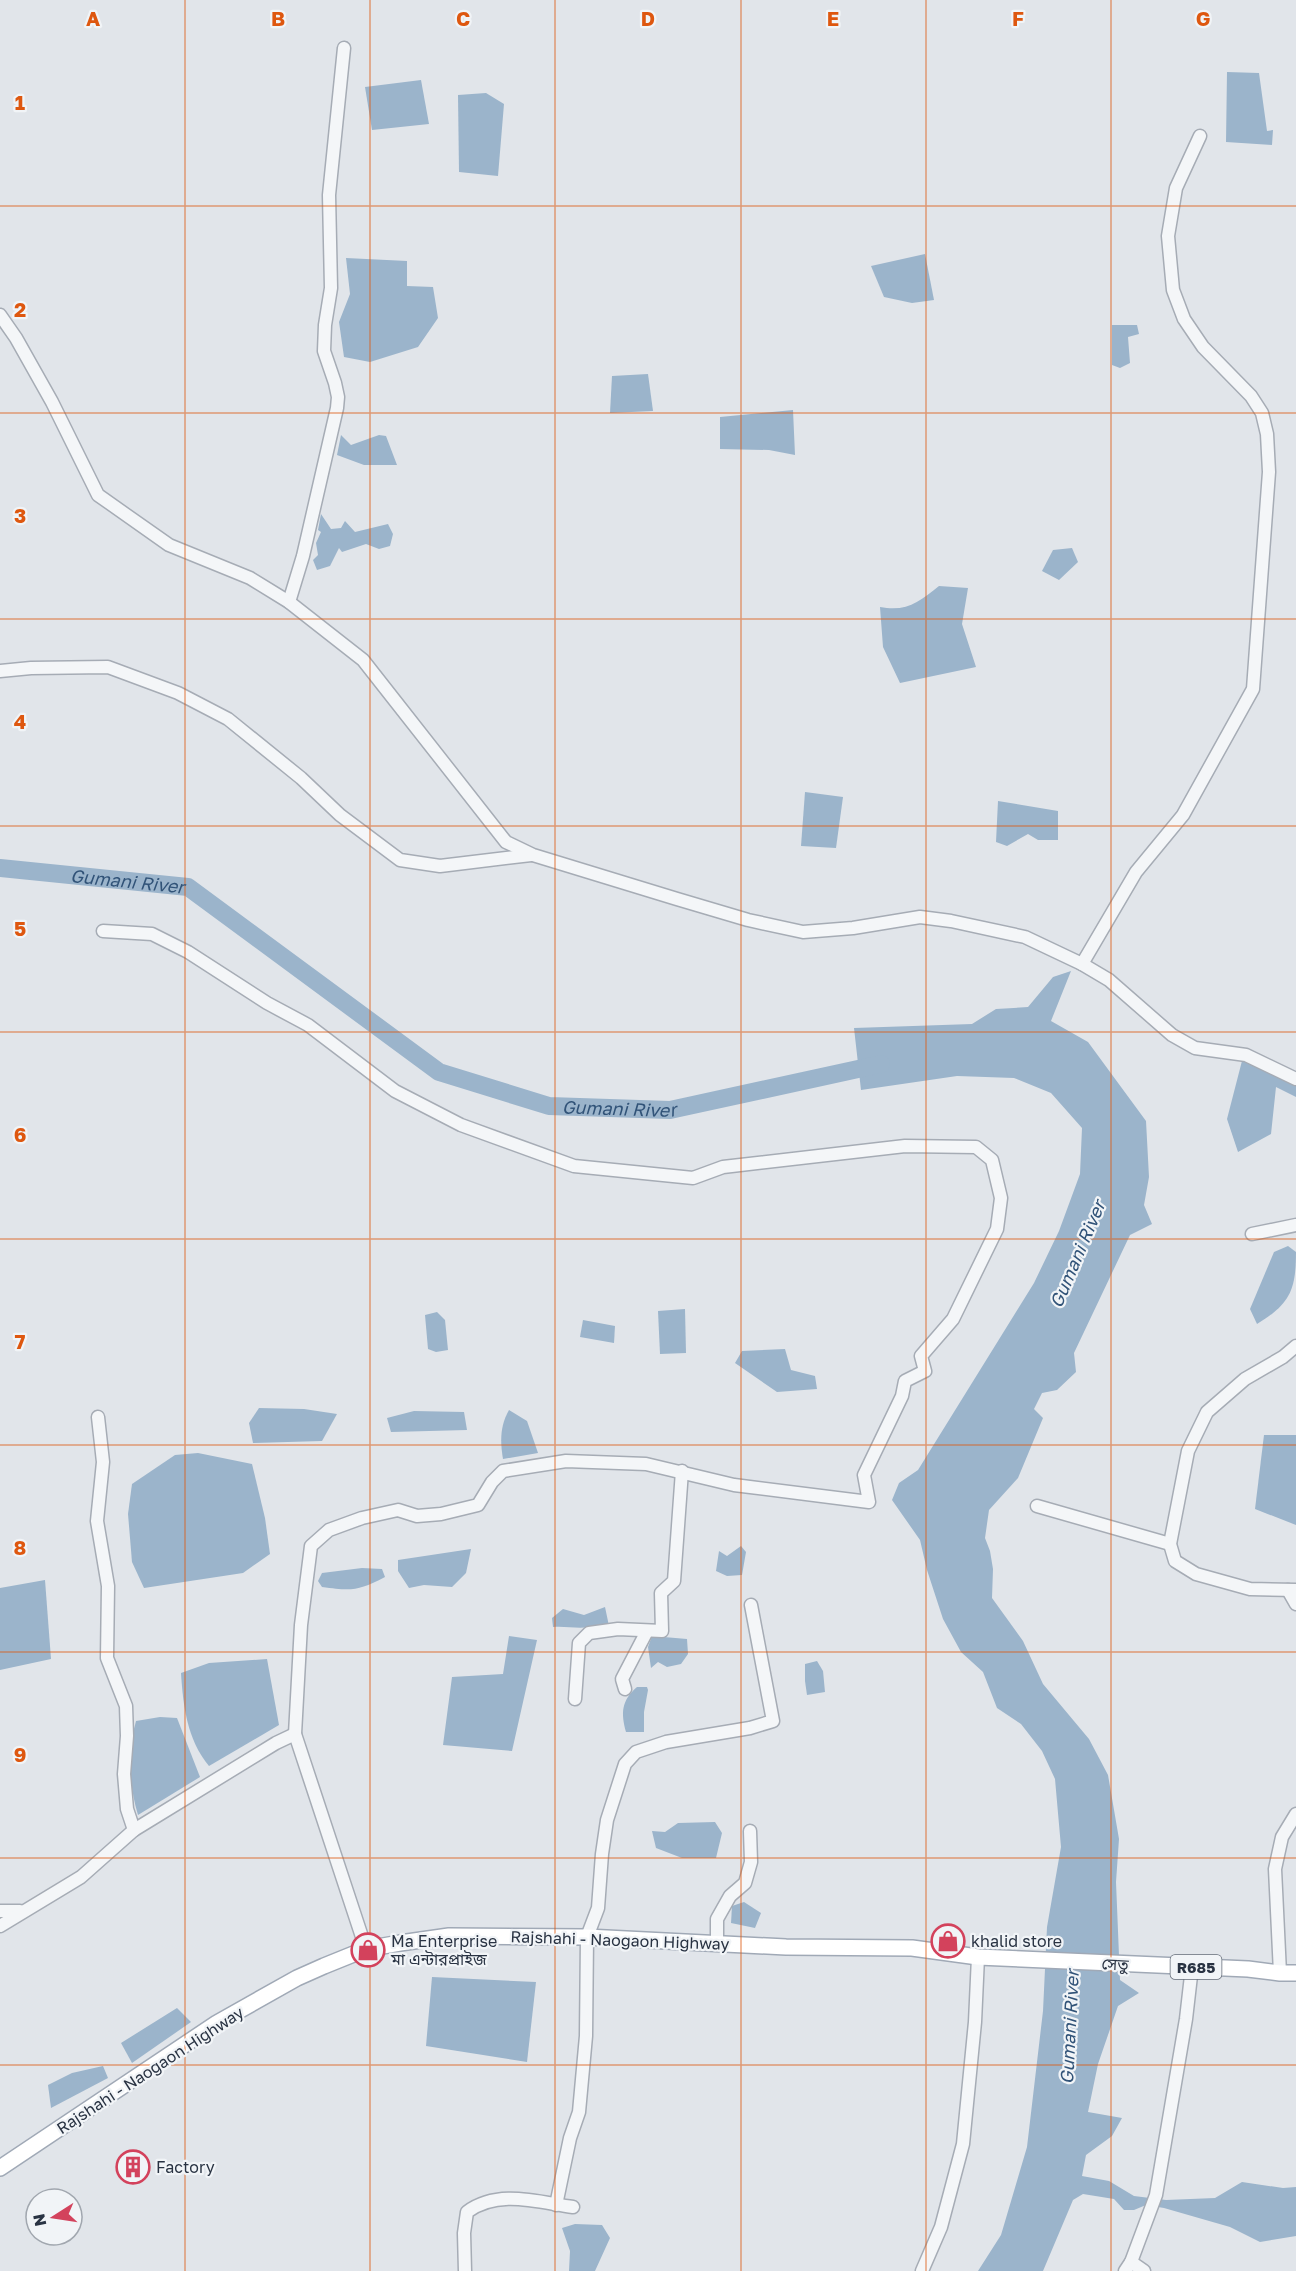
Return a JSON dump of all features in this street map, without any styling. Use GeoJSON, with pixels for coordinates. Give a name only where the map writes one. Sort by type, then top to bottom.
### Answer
{"type":"FeatureCollection","features":[{"type":"Feature","properties":{"kind":"main road","name":"Rajshahi - Naogaon Highway"},"geometry":{"type":"LineString","coordinates":[[0,2168],[217,2023],[297,1978],[366,1949],[449,1936],[587,1937],[786,1947],[912,1948],[978,1957],[1014,1958]]}},
{"type":"Feature","properties":{"kind":"main road","name":"সেতু"},"geometry":{"type":"LineString","coordinates":[[1014,1958],[1192,1967]]}},
{"type":"Feature","properties":{"kind":"main road","name":"R685"},"geometry":{"type":"LineString","coordinates":[[1192,1967],[1286,1970],[1296,1963]]}},
{"type":"Feature","properties":{"kind":"street"},"geometry":{"type":"LineString","coordinates":[[289,602],[303,556],[337,408],[338,397],[335,383],[324,351],[325,325],[331,288],[329,195],[344,48]]}},
{"type":"Feature","properties":{"kind":"street"},"geometry":{"type":"LineString","coordinates":[[1082,964],[1136,872],[1183,815],[1253,689],[1269,472],[1268,434],[1262,413],[1251,396],[1203,347],[1184,319],[1173,290],[1168,236],[1176,188],[1200,136]]}},
{"type":"Feature","properties":{"kind":"street"},"geometry":{"type":"LineString","coordinates":[[0,315],[16,338],[52,402],[98,495],[169,545],[250,578],[289,602],[363,660],[506,842],[533,855],[748,921],[804,932],[853,928],[920,917],[951,921],[1025,937],[1082,964],[1109,980],[1172,1035],[1195,1048],[1246,1055],[1296,1079]]}},
{"type":"Feature","properties":{"kind":"street"},"geometry":{"type":"LineString","coordinates":[[0,671],[31,668],[108,667],[178,693],[228,719],[301,778],[340,814],[400,860],[440,866],[533,855]]}},
{"type":"Feature","properties":{"kind":"street"},"geometry":{"type":"LineString","coordinates":[[103,931],[152,934],[188,952],[267,1003],[308,1025],[395,1091],[462,1125],[574,1166],[693,1178],[723,1167],[905,1146],[976,1147],[992,1161],[1001,1198],[997,1229],[953,1319],[921,1356],[925,1371],[905,1381],[902,1396],[864,1475],[869,1502],[734,1485],[646,1464],[566,1461],[503,1471],[492,1482],[478,1505],[441,1514],[417,1516],[398,1510],[362,1518],[329,1530],[311,1546],[301,1624],[295,1734],[366,1949]]}},
{"type":"Feature","properties":{"kind":"street"},"geometry":{"type":"LineString","coordinates":[[1252,1234],[1296,1225]]}},
{"type":"Feature","properties":{"kind":"street"},"geometry":{"type":"LineString","coordinates":[[1296,1346],[1283,1357],[1245,1379],[1207,1412],[1188,1451],[1170,1544],[1175,1561],[1196,1574],[1250,1589],[1292,1590],[1296,1604]]}},
{"type":"Feature","properties":{"kind":"street"},"geometry":{"type":"LineString","coordinates":[[98,1417],[103,1462],[97,1521],[108,1586],[107,1658],[126,1706],[127,1736],[124,1774],[127,1809],[134,1830]]}},
{"type":"Feature","properties":{"kind":"street"},"geometry":{"type":"LineString","coordinates":[[575,1699],[579,1643],[590,1634],[618,1629],[662,1631],[661,1593],[674,1581],[682,1471]]}},
{"type":"Feature","properties":{"kind":"street"},"geometry":{"type":"LineString","coordinates":[[1037,1506],[1170,1544]]}},
{"type":"Feature","properties":{"kind":"street"},"geometry":{"type":"LineString","coordinates":[[556,2205],[570,2138],[579,2112],[586,2036],[587,1937],[598,1908],[607,1820],[625,1764],[636,1752],[666,1742],[750,1728],[773,1721],[751,1605]]}},
{"type":"Feature","properties":{"kind":"street"},"geometry":{"type":"LineString","coordinates":[[625,1689],[622,1679],[647,1630]]}},
{"type":"Feature","properties":{"kind":"street"},"geometry":{"type":"LineString","coordinates":[[0,1926],[21,1911],[81,1877],[134,1830],[276,1743],[295,1734]]}},
{"type":"Feature","properties":{"kind":"street"},"geometry":{"type":"LineString","coordinates":[[1286,1970],[1275,1869],[1282,1837],[1296,1814]]}},
{"type":"Feature","properties":{"kind":"street"},"geometry":{"type":"LineString","coordinates":[[717,1943],[717,1919],[730,1896],[745,1883],[752,1862],[750,1832]]}},
{"type":"Feature","properties":{"kind":"street"},"geometry":{"type":"LineString","coordinates":[[0,1911],[21,1911]]}},
{"type":"Feature","properties":{"kind":"street"},"geometry":{"type":"LineString","coordinates":[[922,2271],[940,2227],[963,2144],[975,2022],[978,1957]]}},
{"type":"Feature","properties":{"kind":"street"},"geometry":{"type":"LineString","coordinates":[[1144,2271],[1128,2266],[1156,2195],[1184,2030],[1192,1967]]}},
{"type":"Feature","properties":{"kind":"street"},"geometry":{"type":"LineString","coordinates":[[465,2271],[464,2233],[467,2212],[480,2203],[508,2198],[573,2207]]}},
{"type":"Feature","properties":{"kind":"water"},"geometry":{"type":"Polygon","coordinates":[[[1227,72],[1259,73],[1267,131],[1273,130],[1272,145],[1226,142],[1227,72]]]}},
{"type":"Feature","properties":{"kind":"water"},"geometry":{"type":"Polygon","coordinates":[[[421,80],[429,124],[372,130],[365,87],[421,80]]]}},
{"type":"Feature","properties":{"kind":"water"},"geometry":{"type":"Polygon","coordinates":[[[486,93],[504,104],[498,176],[459,172],[458,95],[486,93]]]}},
{"type":"Feature","properties":{"kind":"water"},"geometry":{"type":"Polygon","coordinates":[[[925,254],[934,300],[912,303],[884,297],[871,266],[925,254]]]}},
{"type":"Feature","properties":{"kind":"water"},"geometry":{"type":"Polygon","coordinates":[[[346,258],[407,261],[407,286],[433,287],[438,318],[418,347],[370,362],[344,357],[339,322],[350,294],[346,258]]]}},
{"type":"Feature","properties":{"kind":"water"},"geometry":{"type":"Polygon","coordinates":[[[1112,325],[1137,325],[1139,334],[1128,337],[1130,363],[1120,368],[1112,365],[1112,325]]]}},
{"type":"Feature","properties":{"kind":"water"},"geometry":{"type":"Polygon","coordinates":[[[648,374],[653,411],[610,413],[612,376],[648,374]]]}},
{"type":"Feature","properties":{"kind":"water"},"geometry":{"type":"Polygon","coordinates":[[[793,410],[795,455],[769,450],[720,449],[720,417],[793,410]]]}},
{"type":"Feature","properties":{"kind":"water"},"geometry":{"type":"Polygon","coordinates":[[[341,435],[351,445],[379,435],[386,436],[397,465],[364,465],[337,455],[341,435]]]}},
{"type":"Feature","properties":{"kind":"water"},"geometry":{"type":"Polygon","coordinates":[[[321,514],[331,529],[341,528],[345,521],[355,532],[388,524],[393,534],[390,546],[379,549],[366,544],[342,552],[339,548],[330,566],[317,570],[313,560],[318,555],[316,543],[321,532],[318,530],[321,514]]]}},
{"type":"Feature","properties":{"kind":"water"},"geometry":{"type":"Polygon","coordinates":[[[1072,548],[1078,562],[1059,580],[1042,571],[1053,550],[1072,548]]]}},
{"type":"Feature","properties":{"kind":"water"},"geometry":{"type":"Polygon","coordinates":[[[939,586],[968,588],[962,624],[976,667],[900,683],[883,647],[880,607],[905,607],[925,597],[939,586]]]}},
{"type":"Feature","properties":{"kind":"water"},"geometry":{"type":"Polygon","coordinates":[[[805,792],[843,797],[836,848],[801,846],[805,792]]]}},
{"type":"Feature","properties":{"kind":"water"},"geometry":{"type":"Polygon","coordinates":[[[998,801],[1058,811],[1058,840],[1038,840],[1028,834],[1007,846],[996,842],[998,801]]]}},
{"type":"Feature","properties":{"kind":"water"},"geometry":{"type":"Polygon","coordinates":[[[1071,971],[1051,1021],[1088,1042],[1146,1121],[1149,1177],[1144,1205],[1152,1224],[1130,1235],[1074,1353],[1076,1372],[1057,1390],[1042,1393],[1034,1409],[1043,1418],[1018,1478],[989,1510],[985,1538],[993,1569],[992,1598],[1023,1641],[1043,1684],[1089,1739],[1108,1775],[1119,1839],[1116,1882],[1120,1980],[1139,1993],[1118,2006],[1098,2064],[1088,2112],[1122,2118],[1112,2136],[1086,2155],[1082,2176],[1109,2181],[1134,2196],[1166,2200],[1215,2198],[1242,2182],[1283,2188],[1296,2187],[1296,2236],[1260,2242],[1230,2227],[1164,2208],[1146,2205],[1134,2210],[1124,2210],[1114,2199],[1083,2194],[1073,2200],[1043,2271],[978,2271],[1001,2235],[1027,2147],[1043,2011],[1047,1927],[1061,1847],[1055,1779],[1042,1751],[1021,1724],[997,1708],[983,1672],[961,1652],[943,1619],[920,1540],[892,1500],[899,1483],[918,1470],[1034,1283],[1059,1231],[1080,1174],[1082,1128],[1051,1093],[1014,1078],[957,1076],[861,1090],[854,1028],[972,1024],[996,1009],[1028,1007],[1053,977],[1071,971]]]}},
{"type":"Feature","properties":{"kind":"water"},"geometry":{"type":"Polygon","coordinates":[[[1243,1057],[1258,1063],[1296,1086],[1296,1097],[1276,1087],[1271,1134],[1238,1152],[1227,1119],[1243,1057]]]}},
{"type":"Feature","properties":{"kind":"water"},"geometry":{"type":"Polygon","coordinates":[[[1288,1246],[1296,1252],[1295,1276],[1289,1295],[1277,1310],[1257,1324],[1250,1309],[1274,1252],[1288,1246]]]}},
{"type":"Feature","properties":{"kind":"water"},"geometry":{"type":"Polygon","coordinates":[[[685,1309],[686,1353],[660,1354],[658,1311],[685,1309]]]}},
{"type":"Feature","properties":{"kind":"water"},"geometry":{"type":"Polygon","coordinates":[[[437,1312],[445,1320],[448,1350],[436,1352],[428,1349],[425,1315],[437,1312]]]}},
{"type":"Feature","properties":{"kind":"water"},"geometry":{"type":"Polygon","coordinates":[[[583,1320],[615,1326],[614,1343],[580,1337],[583,1320]]]}},
{"type":"Feature","properties":{"kind":"water"},"geometry":{"type":"Polygon","coordinates":[[[785,1349],[791,1370],[815,1376],[817,1389],[777,1392],[735,1363],[742,1351],[785,1349]]]}},
{"type":"Feature","properties":{"kind":"water"},"geometry":{"type":"Polygon","coordinates":[[[259,1408],[304,1409],[337,1414],[322,1441],[253,1443],[249,1423],[259,1408]]]}},
{"type":"Feature","properties":{"kind":"water"},"geometry":{"type":"Polygon","coordinates":[[[509,1410],[527,1421],[538,1453],[503,1459],[502,1434],[509,1410]]]}},
{"type":"Feature","properties":{"kind":"water"},"geometry":{"type":"Polygon","coordinates":[[[414,1411],[464,1412],[467,1430],[391,1432],[387,1418],[414,1411]]]}},
{"type":"Feature","properties":{"kind":"water"},"geometry":{"type":"Polygon","coordinates":[[[1264,1435],[1296,1435],[1296,1525],[1255,1509],[1264,1435]]]}},
{"type":"Feature","properties":{"kind":"water"},"geometry":{"type":"Polygon","coordinates":[[[198,1453],[252,1464],[265,1518],[270,1554],[243,1573],[144,1588],[132,1562],[128,1514],[132,1484],[175,1455],[198,1453]]]}},
{"type":"Feature","properties":{"kind":"water"},"geometry":{"type":"Polygon","coordinates":[[[741,1546],[746,1552],[742,1575],[727,1576],[716,1571],[719,1551],[727,1556],[741,1546]]]}},
{"type":"Feature","properties":{"kind":"water"},"geometry":{"type":"Polygon","coordinates":[[[471,1549],[466,1573],[452,1587],[424,1585],[409,1588],[398,1571],[398,1560],[471,1549]]]}},
{"type":"Feature","properties":{"kind":"water"},"geometry":{"type":"Polygon","coordinates":[[[362,1568],[382,1569],[385,1577],[368,1585],[348,1589],[322,1587],[318,1581],[322,1573],[362,1568]]]}},
{"type":"Feature","properties":{"kind":"water"},"geometry":{"type":"Polygon","coordinates":[[[45,1580],[51,1659],[0,1670],[0,1588],[45,1580]]]}},
{"type":"Feature","properties":{"kind":"water"},"geometry":{"type":"Polygon","coordinates":[[[605,1607],[609,1626],[600,1624],[592,1629],[590,1627],[553,1627],[552,1618],[563,1609],[584,1615],[605,1607]]]}},
{"type":"Feature","properties":{"kind":"water"},"geometry":{"type":"Polygon","coordinates":[[[509,1636],[537,1640],[512,1751],[443,1745],[452,1677],[503,1674],[509,1636]]]}},
{"type":"Feature","properties":{"kind":"water"},"geometry":{"type":"Polygon","coordinates":[[[652,1636],[687,1639],[688,1654],[681,1664],[667,1667],[658,1662],[651,1668],[648,1647],[652,1636]]]}},
{"type":"Feature","properties":{"kind":"water"},"geometry":{"type":"Polygon","coordinates":[[[267,1659],[279,1725],[209,1766],[191,1734],[185,1710],[181,1673],[209,1663],[267,1659]]]}},
{"type":"Feature","properties":{"kind":"water"},"geometry":{"type":"Polygon","coordinates":[[[817,1661],[823,1671],[825,1692],[807,1695],[805,1664],[817,1661]]]}},
{"type":"Feature","properties":{"kind":"water"},"geometry":{"type":"Polygon","coordinates":[[[637,1687],[647,1687],[648,1690],[644,1712],[644,1732],[626,1732],[623,1719],[625,1702],[637,1687]]]}},
{"type":"Feature","properties":{"kind":"water"},"geometry":{"type":"Polygon","coordinates":[[[160,1717],[177,1718],[200,1777],[138,1815],[130,1768],[133,1732],[136,1721],[160,1717]]]}},
{"type":"Feature","properties":{"kind":"water"},"geometry":{"type":"Polygon","coordinates":[[[715,1822],[722,1833],[716,1858],[682,1858],[656,1848],[652,1831],[665,1832],[678,1823],[715,1822]]]}},
{"type":"Feature","properties":{"kind":"water"},"geometry":{"type":"Polygon","coordinates":[[[744,1902],[761,1913],[755,1928],[731,1923],[732,1906],[744,1902]]]}},
{"type":"Feature","properties":{"kind":"water"},"geometry":{"type":"Polygon","coordinates":[[[432,1977],[536,1982],[527,2062],[426,2046],[432,1977]]]}},
{"type":"Feature","properties":{"kind":"water"},"geometry":{"type":"Polygon","coordinates":[[[177,2008],[191,2022],[132,2063],[121,2043],[177,2008]]]}},
{"type":"Feature","properties":{"kind":"water"},"geometry":{"type":"Polygon","coordinates":[[[103,2066],[108,2078],[51,2108],[48,2085],[72,2073],[103,2066]]]}},
{"type":"Feature","properties":{"kind":"water"},"geometry":{"type":"Polygon","coordinates":[[[575,2224],[602,2225],[610,2238],[595,2271],[569,2271],[570,2251],[562,2228],[575,2224]]]}},
{"type":"Feature","properties":{"kind":"waterway","name":"Gumani River"},"geometry":{"type":"LineString","coordinates":[[0,868],[188,887],[439,1072],[549,1106],[670,1110],[881,1064]]}},
{"type":"Feature","properties":{"kind":"place","name":"khalid store"},"geometry":{"type":"Point","coordinates":[948,1941]}},
{"type":"Feature","properties":{"kind":"place","name":"Ma Enterprise মা এন্টারপ্রাইজ"},"geometry":{"type":"Point","coordinates":[368,1950]}},
{"type":"Feature","properties":{"kind":"place","name":"Factory"},"geometry":{"type":"Point","coordinates":[133,2167]}}]}
